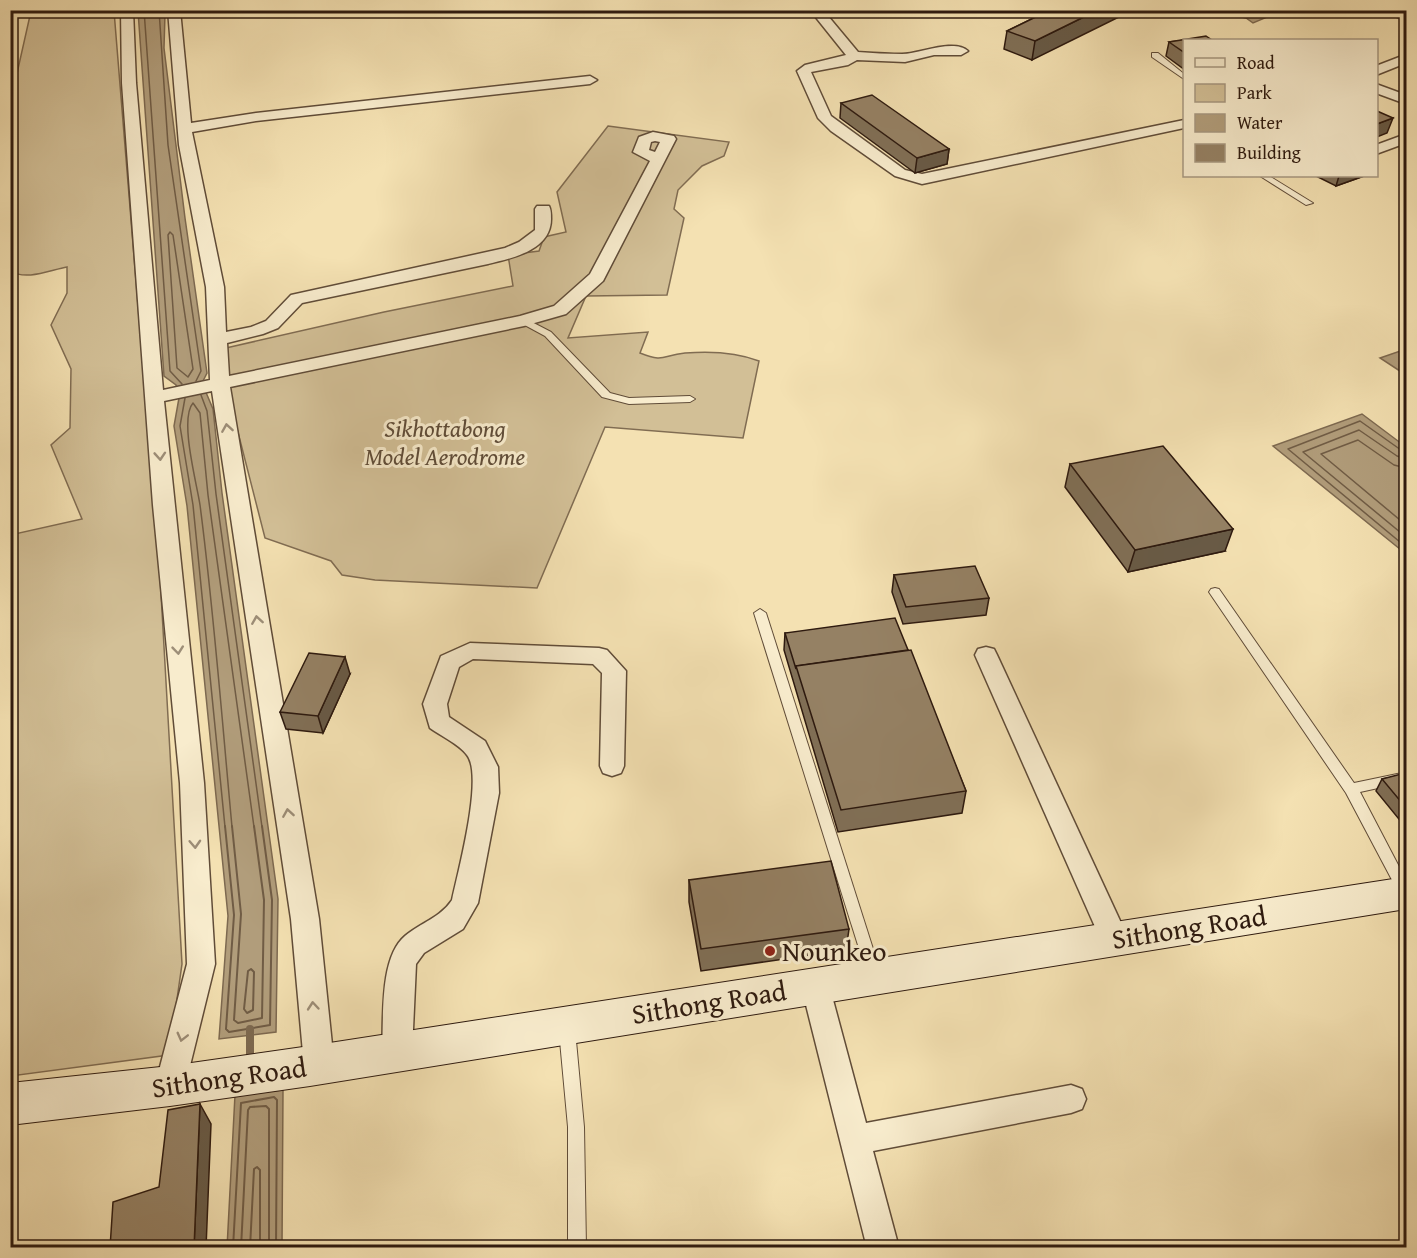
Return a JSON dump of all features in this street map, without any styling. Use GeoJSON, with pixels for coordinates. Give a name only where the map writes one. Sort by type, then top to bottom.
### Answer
{"type":"FeatureCollection","features":[{"type":"Feature","properties":{"kind":"main road","name":"Sithong Road"},"geometry":{"type":"LineString","coordinates":[[10,1104],[170,1086],[314,1065],[874,975],[1406,894]]}},
{"type":"Feature","properties":{"kind":"street"},"geometry":{"type":"LineString","coordinates":[[127,10],[129,83],[163,396],[163,505],[192,783],[201,964],[170,1086]]}},
{"type":"Feature","properties":{"kind":"street"},"geometry":{"type":"LineString","coordinates":[[174,10],[184,129],[215,287],[218,339],[213,386],[305,919],[314,1065]]}},
{"type":"Feature","properties":{"kind":"street"},"geometry":{"type":"LineString","coordinates":[[816,10],[854,56]]}},
{"type":"Feature","properties":{"kind":"street"},"geometry":{"type":"LineString","coordinates":[[1392,10],[1407,16]]}},
{"type":"Feature","properties":{"kind":"street"},"geometry":{"type":"LineString","coordinates":[[961,51],[934,51],[905,58],[854,56],[850,59],[806,69],[810,90],[825,118],[836,128],[910,178],[922,179],[1183,124]]}},
{"type":"Feature","properties":{"kind":"street"},"geometry":{"type":"LineString","coordinates":[[1378,71],[1401,60]]}},
{"type":"Feature","properties":{"kind":"street"},"geometry":{"type":"LineString","coordinates":[[184,129],[256,117],[590,80]]}},
{"type":"Feature","properties":{"kind":"street"},"geometry":{"type":"LineString","coordinates":[[1378,88],[1407,100]]}},
{"type":"Feature","properties":{"kind":"street"},"geometry":{"type":"LineString","coordinates":[[1378,150],[1407,138]]}},
{"type":"Feature","properties":{"kind":"street"},"geometry":{"type":"LineString","coordinates":[[163,396],[524,321],[560,310],[597,277],[659,159]]}},
{"type":"Feature","properties":{"kind":"street"},"geometry":{"type":"LineString","coordinates":[[218,339],[271,325],[279,320],[290,302],[297,299],[488,259],[526,246],[539,237],[543,231],[543,208]]}},
{"type":"Feature","properties":{"kind":"street"},"geometry":{"type":"LineString","coordinates":[[396,1051],[402,962],[414,945],[453,921],[465,903],[486,793],[486,767],[476,748],[438,722],[435,704],[449,662],[470,651],[599,656],[614,671],[612,766]]}},
{"type":"Feature","properties":{"kind":"street"},"geometry":{"type":"LineString","coordinates":[[986,656],[1114,938]]}},
{"type":"Feature","properties":{"kind":"street"},"geometry":{"type":"LineString","coordinates":[[815,985],[883,1248]]}},
{"type":"Feature","properties":{"kind":"street"},"geometry":{"type":"LineString","coordinates":[[855,1140],[1071,1099]]}},
{"type":"Feature","properties":{"kind":"lane"},"geometry":{"type":"LineString","coordinates":[[1155,55],[1183,76]]}},
{"type":"Feature","properties":{"kind":"lane"},"geometry":{"type":"LineString","coordinates":[[1266,177],[1309,203]]}},
{"type":"Feature","properties":{"kind":"lane"},"geometry":{"type":"LineString","coordinates":[[524,321],[548,334],[606,395],[629,401],[690,399]]}},
{"type":"Feature","properties":{"kind":"lane"},"geometry":{"type":"LineString","coordinates":[[1215,592],[1351,789],[1406,894]]}},
{"type":"Feature","properties":{"kind":"lane"},"geometry":{"type":"LineString","coordinates":[[760,613],[874,975]]}},
{"type":"Feature","properties":{"kind":"lane"},"geometry":{"type":"LineString","coordinates":[[1351,789],[1402,778],[1407,780]]}},
{"type":"Feature","properties":{"kind":"lane"},"geometry":{"type":"LineString","coordinates":[[567,1024],[576,1127],[577,1248]]}},
{"type":"Feature","properties":{"kind":"green space"},"geometry":{"type":"Polygon","coordinates":[[[31,11],[114,11],[160,576],[182,964],[169,1055],[11,1076],[10,535],[82,519],[51,445],[70,428],[71,369],[51,325],[67,293],[67,267],[31,275],[11,271],[11,100],[31,11]]]}},
{"type":"Feature","properties":{"kind":"green space","name":"Sikhottabong Model Aerodrome"},"geometry":{"type":"Polygon","coordinates":[[[608,126],[729,142],[724,156],[702,166],[678,190],[674,209],[684,218],[667,295],[586,296],[568,338],[648,332],[640,353],[648,356],[659,358],[685,353],[714,352],[759,361],[743,438],[605,427],[537,588],[375,580],[342,575],[331,561],[265,538],[217,350],[384,312],[513,286],[508,255],[539,251],[544,237],[566,232],[557,192],[608,126]]]}},
{"type":"Feature","properties":{"kind":"water"},"geometry":{"type":"Polygon","coordinates":[[[138,11],[164,11],[165,14],[164,48],[207,373],[202,383],[213,409],[222,493],[278,899],[276,1032],[219,1039],[228,916],[187,506],[174,426],[179,398],[176,385],[164,376],[138,11]]]}},
{"type":"Feature","properties":{"kind":"water"},"geometry":{"type":"Polygon","coordinates":[[[1212,11],[1279,12],[1253,23],[1246,18],[1212,11]]]}},
{"type":"Feature","properties":{"kind":"water"},"geometry":{"type":"Polygon","coordinates":[[[1406,349],[1406,375],[1380,358],[1406,349]]]}},
{"type":"Feature","properties":{"kind":"water"},"geometry":{"type":"Polygon","coordinates":[[[1362,414],[1406,447],[1406,554],[1273,446],[1362,414]]]}},
{"type":"Feature","properties":{"kind":"water"},"geometry":{"type":"Polygon","coordinates":[[[283,1090],[282,1247],[227,1248],[235,1095],[283,1090]]]}},
{"type":"Feature","properties":{"kind":"building"},"geometry":{"type":"Polygon","coordinates":[[[1050,10],[1098,10],[1035,41],[1007,31],[1050,10]]]}},
{"type":"Feature","properties":{"kind":"building"},"geometry":{"type":"Polygon","coordinates":[[[1206,36],[1210,39],[1188,39],[1206,36]]]}},
{"type":"Feature","properties":{"kind":"building"},"geometry":{"type":"Polygon","coordinates":[[[1183,40],[1183,52],[1169,42],[1183,40]]]}},
{"type":"Feature","properties":{"kind":"building"},"geometry":{"type":"Polygon","coordinates":[[[872,95],[949,149],[917,158],[841,103],[872,95]]]}},
{"type":"Feature","properties":{"kind":"building"},"geometry":{"type":"Polygon","coordinates":[[[1378,111],[1393,118],[1378,124],[1378,111]]]}},
{"type":"Feature","properties":{"kind":"building"},"geometry":{"type":"Polygon","coordinates":[[[1163,446],[1233,529],[1135,550],[1070,464],[1163,446]]]}},
{"type":"Feature","properties":{"kind":"building"},"geometry":{"type":"Polygon","coordinates":[[[975,566],[989,598],[906,607],[894,575],[975,566]]]}},
{"type":"Feature","properties":{"kind":"building"},"geometry":{"type":"Polygon","coordinates":[[[895,618],[908,650],[796,666],[796,669],[785,633],[895,618]]]}},
{"type":"Feature","properties":{"kind":"building"},"geometry":{"type":"Polygon","coordinates":[[[911,650],[966,791],[841,810],[796,666],[911,650]]]}},
{"type":"Feature","properties":{"kind":"building"},"geometry":{"type":"Polygon","coordinates":[[[309,653],[345,657],[318,716],[280,712],[309,653]]]}},
{"type":"Feature","properties":{"kind":"building"},"geometry":{"type":"Polygon","coordinates":[[[1405,773],[1407,775],[1407,809],[1382,779],[1405,773]]]}},
{"type":"Feature","properties":{"kind":"building"},"geometry":{"type":"Polygon","coordinates":[[[831,861],[849,929],[701,949],[689,880],[831,861]]]}},
{"type":"Feature","properties":{"kind":"building"},"geometry":{"type":"Polygon","coordinates":[[[200,1104],[194,1248],[110,1248],[113,1202],[159,1187],[168,1110],[200,1104]]]}},
{"type":"Feature","properties":{"kind":"waterway"},"geometry":{"type":"LineString","coordinates":[[250,1029],[250,1061]]}},
{"type":"Feature","properties":{"kind":"place","name":"Nounkeo"},"geometry":{"type":"Point","coordinates":[770,951]}}]}
